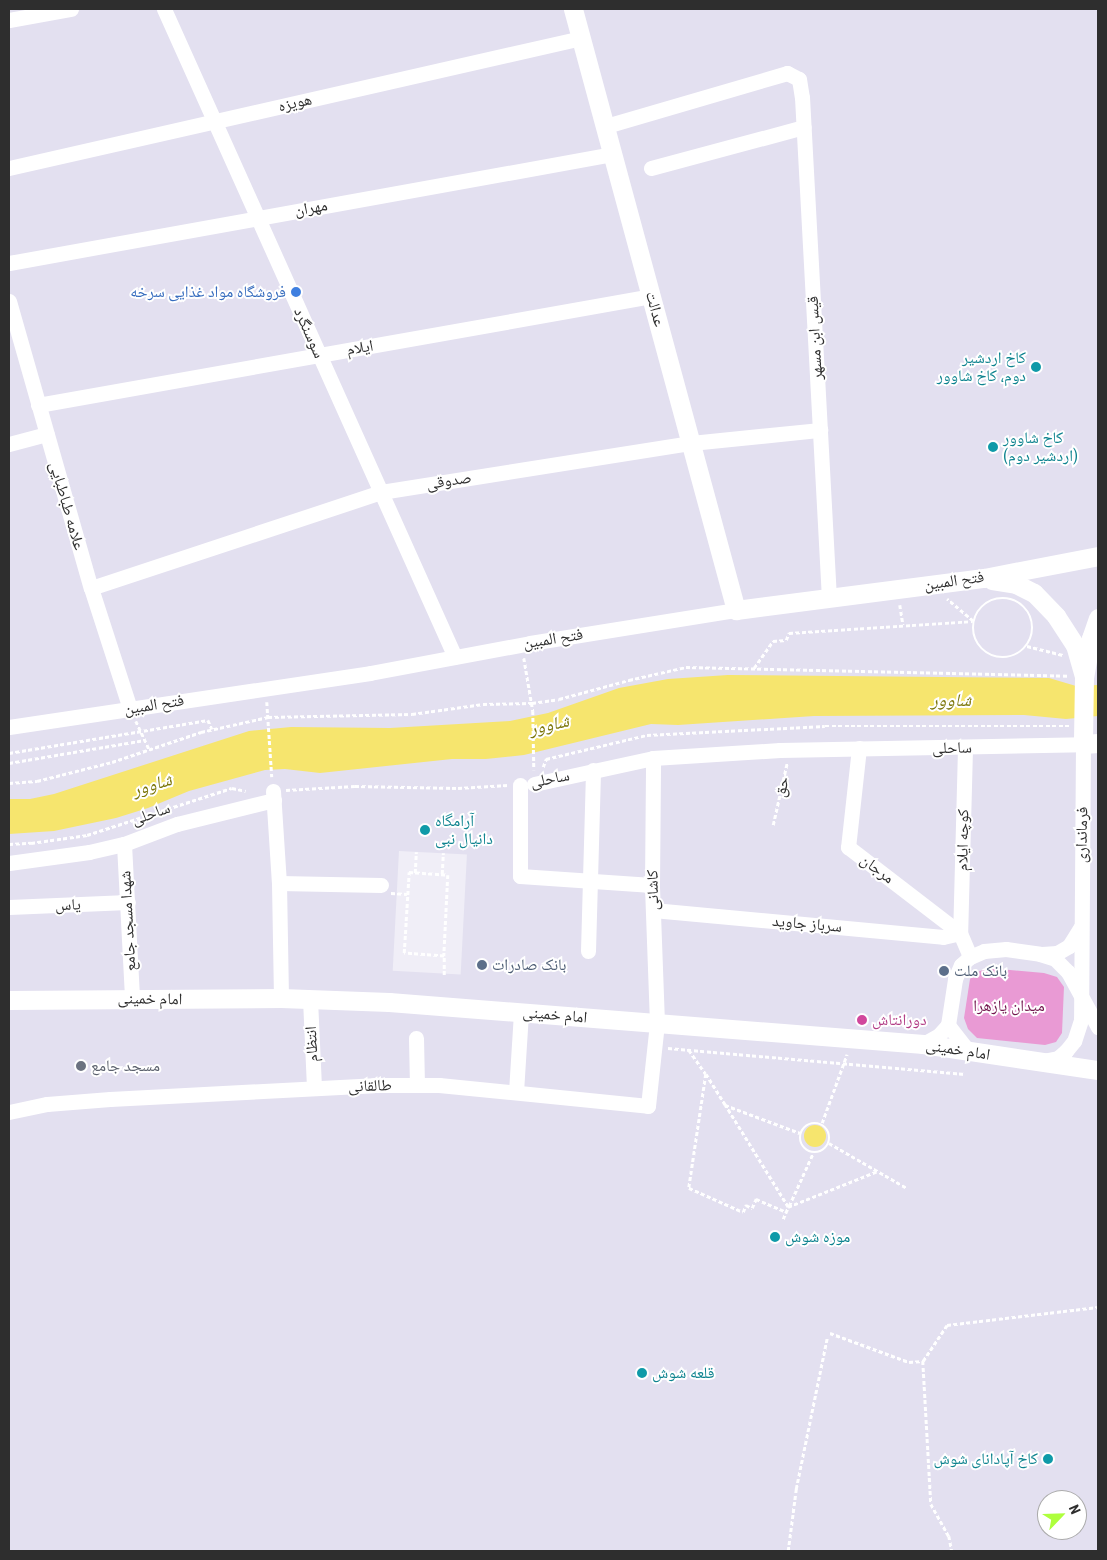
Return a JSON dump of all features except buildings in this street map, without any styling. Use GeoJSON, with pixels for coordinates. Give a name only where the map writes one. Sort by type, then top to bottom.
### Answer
{"type":"FeatureCollection","features":[{"type":"Feature","properties":{"kind":"street"},"geometry":{"type":"LineString","coordinates":[[9,20],[72,9]]}},
{"type":"Feature","properties":{"kind":"street","name":"سوسنگرد"},"geometry":{"type":"LineString","coordinates":[[164,9],[455,657]]}},
{"type":"Feature","properties":{"kind":"street","name":"عدالت"},"geometry":{"type":"LineString","coordinates":[[573,9],[736,610]]}},
{"type":"Feature","properties":{"kind":"street","name":"هویزه"},"geometry":{"type":"LineString","coordinates":[[9,168],[581,38]]}},
{"type":"Feature","properties":{"kind":"street","name":"قیس ابن مسهر"},"geometry":{"type":"LineString","coordinates":[[606,126],[787,73],[799,79],[804,127],[828,598]]}},
{"type":"Feature","properties":{"kind":"street"},"geometry":{"type":"LineString","coordinates":[[651,168],[804,127]]}},
{"type":"Feature","properties":{"kind":"street","name":"مهران"},"geometry":{"type":"LineString","coordinates":[[9,262],[613,154]]}},
{"type":"Feature","properties":{"kind":"street","name":"ایلام"},"geometry":{"type":"LineString","coordinates":[[38,404],[652,296]]}},
{"type":"Feature","properties":{"kind":"street","name":"علامه طباطبایی"},"geometry":{"type":"LineString","coordinates":[[9,301],[91,588],[130,709]]}},
{"type":"Feature","properties":{"kind":"street","name":"صدوقی"},"geometry":{"type":"LineString","coordinates":[[91,588],[381,492],[691,443],[820,430]]}},
{"type":"Feature","properties":{"kind":"street"},"geometry":{"type":"LineString","coordinates":[[9,444],[47,434]]}},
{"type":"Feature","properties":{"kind":"street","name":"فتح المبین"},"geometry":{"type":"LineString","coordinates":[[9,727],[370,673],[522,644],[736,610],[984,578],[1098,556]]}},
{"type":"Feature","properties":{"kind":"street"},"geometry":{"type":"LineString","coordinates":[[984,578],[1016,584],[1034,594],[1056,616],[1075,645],[1081,668],[1085,736]]}},
{"type":"Feature","properties":{"kind":"street"},"geometry":{"type":"LineString","coordinates":[[1081,668],[1098,618]]}},
{"type":"Feature","properties":{"kind":"street","name":"ساحلی"},"geometry":{"type":"LineString","coordinates":[[527,784],[653,758],[790,750],[965,748],[1085,736]]}},
{"type":"Feature","properties":{"kind":"street","name":"فرمانداری"},"geometry":{"type":"LineString","coordinates":[[1081,992],[1085,736]]}},
{"type":"Feature","properties":{"kind":"street","name":"مرجان"},"geometry":{"type":"LineString","coordinates":[[859,748],[848,846],[960,933]]}},
{"type":"Feature","properties":{"kind":"street","name":"کوچه ایلام"},"geometry":{"type":"LineString","coordinates":[[960,933],[965,748]]}},
{"type":"Feature","properties":{"kind":"street","name":"کاشانی"},"geometry":{"type":"LineString","coordinates":[[653,758],[652,885],[657,1023]]}},
{"type":"Feature","properties":{"kind":"street"},"geometry":{"type":"LineString","coordinates":[[588,951],[593,770]]}},
{"type":"Feature","properties":{"kind":"street"},"geometry":{"type":"LineString","coordinates":[[527,784],[520,876],[652,885]]}},
{"type":"Feature","properties":{"kind":"street"},"geometry":{"type":"LineString","coordinates":[[273,792],[279,883],[281,998]]}},
{"type":"Feature","properties":{"kind":"street","name":"ساحلی"},"geometry":{"type":"LineString","coordinates":[[9,863],[80,854],[124,844],[273,792]]}},
{"type":"Feature","properties":{"kind":"street","name":"شهدا مسجد جامع"},"geometry":{"type":"LineString","coordinates":[[124,844],[132,998]]}},
{"type":"Feature","properties":{"kind":"street"},"geometry":{"type":"LineString","coordinates":[[279,883],[381,884]]}},
{"type":"Feature","properties":{"kind":"street","name":"یاس"},"geometry":{"type":"LineString","coordinates":[[9,907],[128,902]]}},
{"type":"Feature","properties":{"kind":"street","name":"سرباز جاوید"},"geometry":{"type":"LineString","coordinates":[[653,910],[943,937],[960,933]]}},
{"type":"Feature","properties":{"kind":"street"},"geometry":{"type":"LineString","coordinates":[[1040,954],[1057,952],[1069,946],[1081,927]]}},
{"type":"Feature","properties":{"kind":"street"},"geometry":{"type":"LineString","coordinates":[[960,933],[970,957]]}},
{"type":"Feature","properties":{"kind":"street"},"geometry":{"type":"LineString","coordinates":[[923,1044],[939,1035],[948,1025],[955,979],[961,965],[970,957],[984,951],[1006,949],[1040,954],[1055,959],[1068,972],[1081,992],[1098,1026]]}},
{"type":"Feature","properties":{"kind":"street"},"geometry":{"type":"LineString","coordinates":[[1040,1062],[1058,1058],[1074,1041],[1081,1020],[1081,992]]}},
{"type":"Feature","properties":{"kind":"street","name":"امام خمینی"},"geometry":{"type":"LineString","coordinates":[[9,1000],[132,998],[218,1000],[281,998],[389,1002],[923,1044],[1098,1070]]}},
{"type":"Feature","properties":{"kind":"street","name":"انتظام"},"geometry":{"type":"LineString","coordinates":[[310,999],[314,1088]]}},
{"type":"Feature","properties":{"kind":"street"},"geometry":{"type":"LineString","coordinates":[[516,1092],[521,1012]]}},
{"type":"Feature","properties":{"kind":"street","name":"طالقانی"},"geometry":{"type":"LineString","coordinates":[[9,1112],[47,1104],[92,1101],[314,1088],[417,1085],[516,1092],[648,1106],[657,1023]]}},
{"type":"Feature","properties":{"kind":"street"},"geometry":{"type":"LineString","coordinates":[[948,1025],[969,1052]]}},
{"type":"Feature","properties":{"kind":"street"},"geometry":{"type":"LineString","coordinates":[[416,1038],[417,1085]]}},
{"type":"Feature","properties":{"kind":"path"},"geometry":{"type":"LineString","coordinates":[[930,585],[973,621]]}},
{"type":"Feature","properties":{"kind":"path"},"geometry":{"type":"LineString","coordinates":[[897,589],[903,625]]}},
{"type":"Feature","properties":{"kind":"path"},"geometry":{"type":"LineString","coordinates":[[1000,597],[1013,598],[1024,605],[1031,616],[1034,628],[1027,646],[1012,657],[1000,659],[988,654],[978,646],[973,634],[973,621],[978,610],[988,601],[1000,597]]}},
{"type":"Feature","properties":{"kind":"path"},"geometry":{"type":"LineString","coordinates":[[754,668],[773,641],[786,640],[788,634],[973,621]]}},
{"type":"Feature","properties":{"kind":"path"},"geometry":{"type":"LineString","coordinates":[[522,644],[533,711],[534,767]]}},
{"type":"Feature","properties":{"kind":"path"},"geometry":{"type":"LineString","coordinates":[[1027,646],[1081,668]]}},
{"type":"Feature","properties":{"kind":"path"},"geometry":{"type":"LineString","coordinates":[[9,784],[37,781],[112,762],[212,729],[268,717],[412,714],[483,704],[532,703],[559,699],[686,667],[1081,668]]}},
{"type":"Feature","properties":{"kind":"path"},"geometry":{"type":"LineString","coordinates":[[266,688],[273,792]]}},
{"type":"Feature","properties":{"kind":"path"},"geometry":{"type":"LineString","coordinates":[[130,709],[149,749]]}},
{"type":"Feature","properties":{"kind":"path"},"geometry":{"type":"LineString","coordinates":[[9,753],[208,720],[212,729]]}},
{"type":"Feature","properties":{"kind":"path"},"geometry":{"type":"LineString","coordinates":[[544,765],[546,759],[647,735],[825,726],[964,726],[1085,736]]}},
{"type":"Feature","properties":{"kind":"path"},"geometry":{"type":"LineString","coordinates":[[964,726],[964,732]]}},
{"type":"Feature","properties":{"kind":"path"},"geometry":{"type":"LineString","coordinates":[[9,763],[145,740]]}},
{"type":"Feature","properties":{"kind":"path","name":"حق"},"geometry":{"type":"LineString","coordinates":[[774,825],[790,750]]}},
{"type":"Feature","properties":{"kind":"path","name":"ساحلی"},"geometry":{"type":"LineString","coordinates":[[9,844],[31,843],[87,835],[232,788],[252,793],[355,786],[458,788],[527,784]]}},
{"type":"Feature","properties":{"kind":"path"},"geometry":{"type":"LineString","coordinates":[[415,873],[416,852]]}},
{"type":"Feature","properties":{"kind":"path"},"geometry":{"type":"LineString","coordinates":[[442,874],[443,853]]}},
{"type":"Feature","properties":{"kind":"path"},"geometry":{"type":"LineString","coordinates":[[444,956],[404,953],[408,872],[448,875],[444,975]]}},
{"type":"Feature","properties":{"kind":"path"},"geometry":{"type":"LineString","coordinates":[[822,1123],[853,1039]]}},
{"type":"Feature","properties":{"kind":"path"},"geometry":{"type":"LineString","coordinates":[[655,1046],[965,1074]]}},
{"type":"Feature","properties":{"kind":"path"},"geometry":{"type":"LineString","coordinates":[[689,1049],[726,1105],[788,1207]]}},
{"type":"Feature","properties":{"kind":"path"},"geometry":{"type":"LineString","coordinates":[[706,1074],[689,1188],[743,1212],[746,1205],[752,1208],[756,1199],[786,1212]]}},
{"type":"Feature","properties":{"kind":"path"},"geometry":{"type":"LineString","coordinates":[[726,1105],[800,1133]]}},
{"type":"Feature","properties":{"kind":"path"},"geometry":{"type":"LineString","coordinates":[[813,1122],[822,1123],[828,1129],[831,1138],[822,1152],[813,1153],[805,1149],[800,1142],[800,1133],[805,1126],[813,1122]]}},
{"type":"Feature","properties":{"kind":"path"},"geometry":{"type":"LineString","coordinates":[[829,1142],[907,1188]]}},
{"type":"Feature","properties":{"kind":"path"},"geometry":{"type":"LineString","coordinates":[[784,1219],[813,1153]]}},
{"type":"Feature","properties":{"kind":"path"},"geometry":{"type":"LineString","coordinates":[[788,1207],[878,1171]]}},
{"type":"Feature","properties":{"kind":"path"},"geometry":{"type":"LineString","coordinates":[[952,1551],[950,1536],[931,1504],[923,1361],[947,1325],[1098,1307]]}},
{"type":"Feature","properties":{"kind":"path"},"geometry":{"type":"LineString","coordinates":[[830,1333],[909,1362],[923,1361]]}},
{"type":"Feature","properties":{"kind":"path"},"geometry":{"type":"LineString","coordinates":[[788,1551],[796,1489],[827,1338]]}},
{"type":"Feature","properties":{"kind":"green space","name":"میدان یازهرا"},"geometry":{"type":"Polygon","coordinates":[[[989,968],[1044,973],[1057,977],[1064,987],[1062,1033],[1056,1042],[1045,1045],[977,1038],[968,1029],[964,1018],[970,979],[977,972],[989,968]]]}},
{"type":"Feature","properties":{"kind":"shaded area"},"geometry":{"type":"Polygon","coordinates":[[[399,851],[467,855],[461,974],[393,971],[399,851]]]}},
{"type":"Feature","properties":{"kind":"water","name":"شاوور"},"geometry":{"type":"Polygon","coordinates":[[[728,675],[1049,678],[1076,686],[1098,685],[1098,716],[1066,719],[1024,715],[814,716],[678,725],[651,724],[524,755],[486,759],[452,759],[320,773],[285,769],[265,770],[189,791],[148,808],[116,818],[54,831],[9,834],[9,799],[30,799],[54,794],[249,731],[291,727],[390,728],[510,721],[548,713],[619,688],[668,679],[728,675]]]}},
{"type":"Feature","properties":{"kind":"water"},"geometry":{"type":"Polygon","coordinates":[[[815,1125],[823,1128],[826,1136],[823,1144],[815,1147],[807,1144],[804,1136],[807,1128],[815,1125]]]}},
{"type":"Feature","properties":{"kind":"place","name":"فروشگاه مواد غذایی سرخه"},"geometry":{"type":"Point","coordinates":[296,292]}},
{"type":"Feature","properties":{"kind":"place","name":"کاخ اردشیر دوم، کاخ شاوور"},"geometry":{"type":"Point","coordinates":[1036,367]}},
{"type":"Feature","properties":{"kind":"place","name":"کاخ شاوور (اردشیر دوم)"},"geometry":{"type":"Point","coordinates":[993,447]}},
{"type":"Feature","properties":{"kind":"place","name":"آرامگاه دانیال نبی"},"geometry":{"type":"Point","coordinates":[425,830]}},
{"type":"Feature","properties":{"kind":"place","name":"بانک صادرات"},"geometry":{"type":"Point","coordinates":[482,965]}},
{"type":"Feature","properties":{"kind":"place","name":"بانک ملت"},"geometry":{"type":"Point","coordinates":[944,971]}},
{"type":"Feature","properties":{"kind":"place","name":"دورانتاش"},"geometry":{"type":"Point","coordinates":[862,1020]}},
{"type":"Feature","properties":{"kind":"place","name":"مسجد جامع"},"geometry":{"type":"Point","coordinates":[81,1066]}},
{"type":"Feature","properties":{"kind":"place","name":"موزه شوش"},"geometry":{"type":"Point","coordinates":[775,1237]}},
{"type":"Feature","properties":{"kind":"place","name":"قلعه شوش"},"geometry":{"type":"Point","coordinates":[642,1373]}},
{"type":"Feature","properties":{"kind":"place","name":"کاخ آپاداناى شوش"},"geometry":{"type":"Point","coordinates":[1048,1459]}}]}
